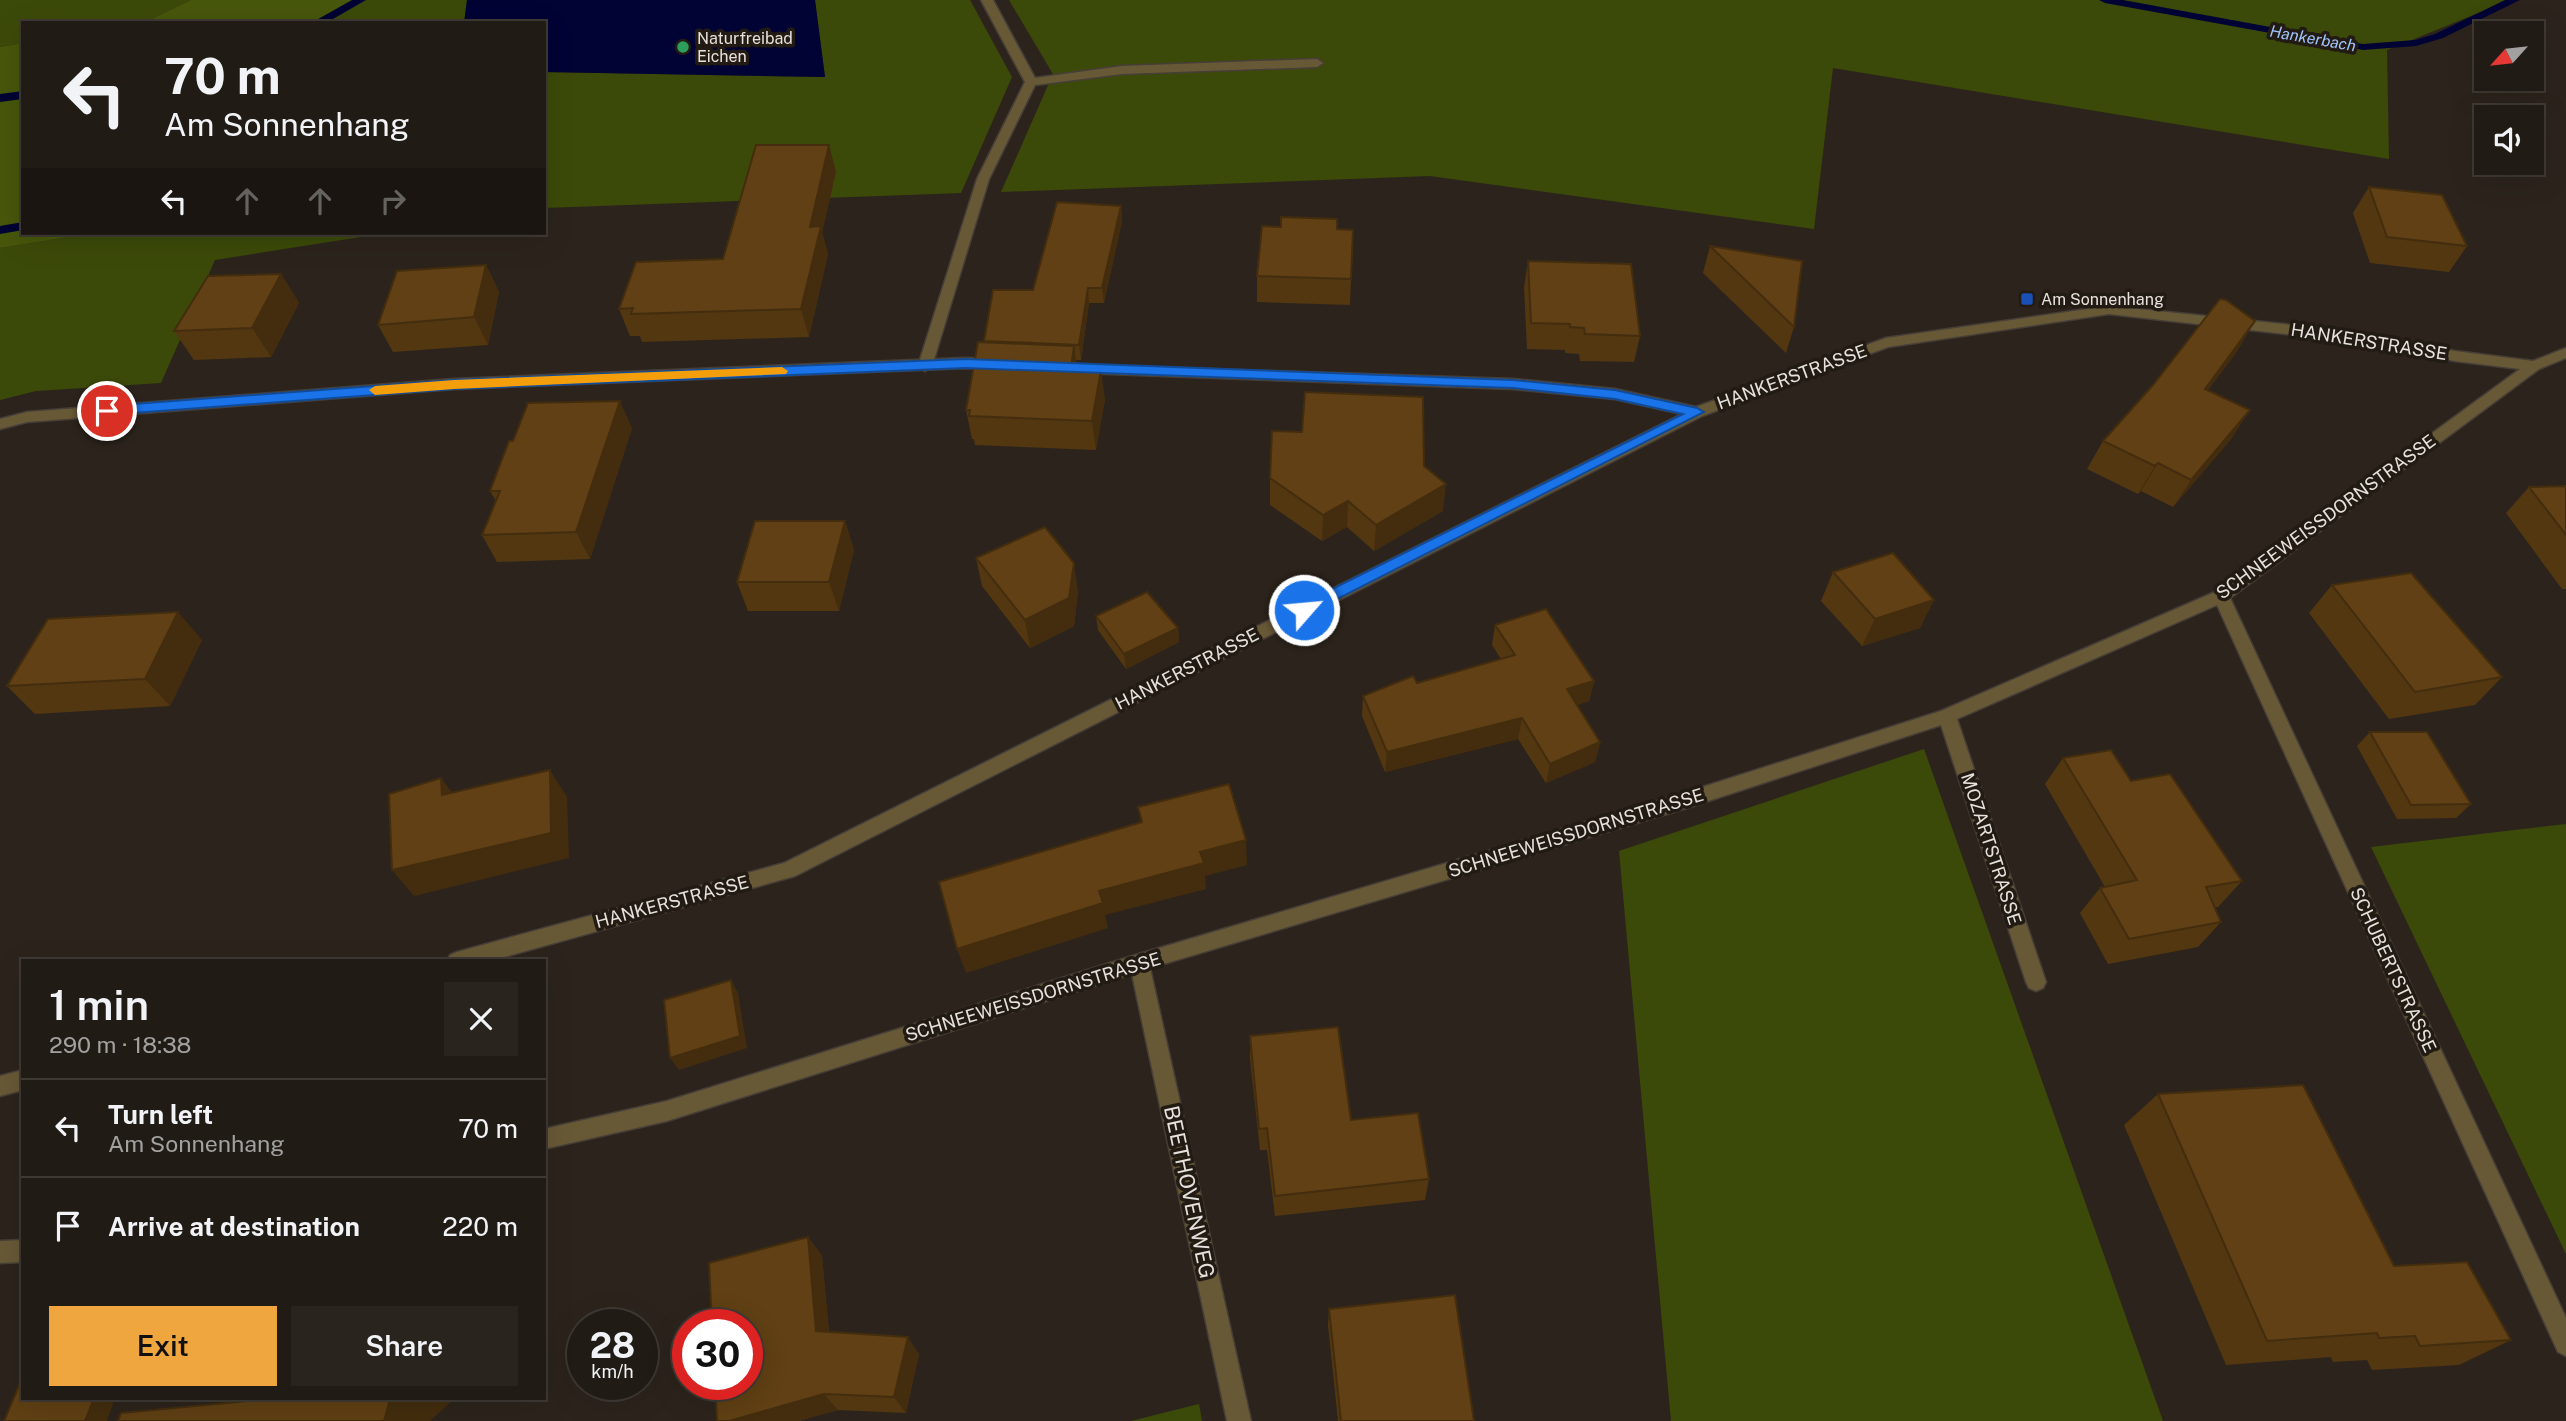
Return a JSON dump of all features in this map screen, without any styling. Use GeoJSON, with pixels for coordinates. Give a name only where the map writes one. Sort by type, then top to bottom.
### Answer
{"type":"FeatureCollection","features":[{"type":"Feature","properties":{"kind":"street"},"geometry":{"type":"LineString","coordinates":[[987,0],[1031,82]]}},
{"type":"Feature","properties":{"kind":"street"},"geometry":{"type":"LineString","coordinates":[[1031,82],[1122,70],[1317,63]]}},
{"type":"Feature","properties":{"kind":"street"},"geometry":{"type":"LineString","coordinates":[[925,366],[983,179],[1031,82]]}},
{"type":"Feature","properties":{"kind":"street","name":"HANKERSTRASSE"},"geometry":{"type":"LineString","coordinates":[[464,959],[788,870],[1697,412],[1886,343],[2109,310],[2340,335],[2455,356],[2534,366],[2566,353]]}},
{"type":"Feature","properties":{"kind":"street"},"geometry":{"type":"LineString","coordinates":[[0,424],[27,417],[454,384],[1006,365]]}},
{"type":"Feature","properties":{"kind":"street"},"geometry":{"type":"LineString","coordinates":[[1047,366],[1513,384],[1615,394],[1697,412]]}},
{"type":"Feature","properties":{"kind":"street","name":"SCHNEEWEISSDORNSTRASSE"},"geometry":{"type":"LineString","coordinates":[[546,1139],[667,1111],[1139,963],[1687,800],[1947,716],[2221,596],[2534,366]]}},
{"type":"Feature","properties":{"kind":"street","name":"SCHUBERTSTRASSE"},"geometry":{"type":"LineString","coordinates":[[2221,596],[2566,1344]]}},
{"type":"Feature","properties":{"kind":"street","name":"MOZARTSTRASSE"},"geometry":{"type":"LineString","coordinates":[[1947,716],[2036,982]]}},
{"type":"Feature","properties":{"kind":"street","name":"BEETHOVENWEG"},"geometry":{"type":"LineString","coordinates":[[1139,963],[1239,1421]]}},
{"type":"Feature","properties":{"kind":"street"},"geometry":{"type":"LineString","coordinates":[[0,1086],[21,1081]]}},
{"type":"Feature","properties":{"kind":"street"},"geometry":{"type":"LineString","coordinates":[[0,1252],[21,1251]]}},
{"type":"Feature","properties":{"kind":"green space"},"geometry":{"type":"Polygon","coordinates":[[[0,0],[191,0],[147,21],[21,21],[21,43],[0,47],[0,0]]]}},
{"type":"Feature","properties":{"kind":"green space"},"geometry":{"type":"Polygon","coordinates":[[[191,0],[356,0],[323,21],[147,21],[191,0]]]}},
{"type":"Feature","properties":{"kind":"green space"},"geometry":{"type":"Polygon","coordinates":[[[356,0],[467,0],[464,21],[323,21],[356,0]]]}},
{"type":"Feature","properties":{"kind":"green space"},"geometry":{"type":"Polygon","coordinates":[[[815,0],[970,0],[1012,77],[961,193],[546,208],[546,72],[825,77],[815,0]]]}},
{"type":"Feature","properties":{"kind":"green space"},"geometry":{"type":"Polygon","coordinates":[[[1009,0],[2510,0],[2387,50],[2389,159],[1833,68],[1814,229],[1430,176],[1001,192],[1053,74],[1009,0]]]}},
{"type":"Feature","properties":{"kind":"green space"},"geometry":{"type":"Polygon","coordinates":[[[21,43],[21,235],[81,235],[0,248],[0,47],[21,43]]]}},
{"type":"Feature","properties":{"kind":"green space"},"geometry":{"type":"Polygon","coordinates":[[[81,235],[373,235],[215,260],[161,383],[36,391],[0,400],[0,248],[81,235]]]}},
{"type":"Feature","properties":{"kind":"green space"},"geometry":{"type":"Polygon","coordinates":[[[1924,749],[2163,1421],[1671,1421],[1619,851],[1924,749]]]}},
{"type":"Feature","properties":{"kind":"green space"},"geometry":{"type":"Polygon","coordinates":[[[2566,824],[2566,1254],[2371,847],[2566,824]]]}},
{"type":"Feature","properties":{"kind":"green space"},"geometry":{"type":"Polygon","coordinates":[[[1199,1404],[1202,1421],[1131,1421],[1199,1404]]]}},
{"type":"Feature","properties":{"kind":"shaded area","name":"Naturfreibad Eichen"},"geometry":{"type":"Polygon","coordinates":[[[467,0],[815,0],[825,77],[546,72],[546,21],[464,21],[467,0]]]}},
{"type":"Feature","properties":{"kind":"building"},"geometry":{"type":"Polygon","coordinates":[[[756,145],[829,145],[810,227],[821,226],[801,309],[631,314],[633,308],[619,309],[636,262],[723,259],[756,145]]]}},
{"type":"Feature","properties":{"kind":"building"},"geometry":{"type":"Polygon","coordinates":[[[2369,187],[2442,195],[2467,246],[2387,237],[2369,187]]]}},
{"type":"Feature","properties":{"kind":"building"},"geometry":{"type":"Polygon","coordinates":[[[1057,202],[1121,206],[1102,288],[1088,288],[1079,345],[984,341],[993,290],[1033,290],[1057,202]]]}},
{"type":"Feature","properties":{"kind":"building"},"geometry":{"type":"Polygon","coordinates":[[[1281,217],[1337,219],[1337,229],[1353,230],[1351,279],[1257,276],[1262,226],[1281,227],[1281,217]]]}},
{"type":"Feature","properties":{"kind":"building"},"geometry":{"type":"Polygon","coordinates":[[[1710,246],[1802,261],[1794,327],[1710,246]]]}},
{"type":"Feature","properties":{"kind":"building"},"geometry":{"type":"Polygon","coordinates":[[[1528,261],[1631,264],[1640,336],[1585,334],[1584,328],[1570,327],[1570,324],[1531,323],[1528,261]]]}},
{"type":"Feature","properties":{"kind":"building"},"geometry":{"type":"Polygon","coordinates":[[[486,265],[474,317],[378,325],[397,271],[486,265]]]}},
{"type":"Feature","properties":{"kind":"building"},"geometry":{"type":"Polygon","coordinates":[[[281,274],[252,328],[174,331],[208,276],[281,274]]]}},
{"type":"Feature","properties":{"kind":"building"},"geometry":{"type":"Polygon","coordinates":[[[2220,299],[2226,300],[2255,321],[2205,389],[2250,410],[2191,480],[2158,463],[2155,466],[2103,441],[2153,385],[2220,299]]]}},
{"type":"Feature","properties":{"kind":"building"},"geometry":{"type":"Polygon","coordinates":[[[978,342],[1074,346],[1071,369],[1101,370],[1092,421],[969,416],[970,410],[966,410],[978,342]]]}},
{"type":"Feature","properties":{"kind":"building"},"geometry":{"type":"Polygon","coordinates":[[[1305,392],[1423,397],[1424,466],[1446,484],[1376,525],[1348,501],[1323,515],[1270,478],[1272,431],[1302,432],[1305,392]]]}},
{"type":"Feature","properties":{"kind":"building"},"geometry":{"type":"Polygon","coordinates":[[[620,401],[576,532],[482,535],[500,491],[490,491],[509,441],[513,441],[528,403],[620,401]]]}},
{"type":"Feature","properties":{"kind":"building"},"geometry":{"type":"Polygon","coordinates":[[[2566,486],[2566,535],[2529,487],[2566,486]]]}},
{"type":"Feature","properties":{"kind":"building"},"geometry":{"type":"Polygon","coordinates":[[[755,521],[845,521],[829,582],[737,582],[755,521]]]}},
{"type":"Feature","properties":{"kind":"building"},"geometry":{"type":"Polygon","coordinates":[[[1045,527],[1074,563],[1069,598],[1025,620],[976,558],[1045,527]]]}},
{"type":"Feature","properties":{"kind":"building"},"geometry":{"type":"Polygon","coordinates":[[[1893,553],[1934,600],[1875,619],[1833,572],[1893,553]]]}},
{"type":"Feature","properties":{"kind":"building"},"geometry":{"type":"Polygon","coordinates":[[[2411,573],[2502,677],[2415,692],[2332,585],[2411,573]]]}},
{"type":"Feature","properties":{"kind":"building"},"geometry":{"type":"Polygon","coordinates":[[[1147,592],[1178,628],[1124,654],[1096,616],[1147,592]]]}},
{"type":"Feature","properties":{"kind":"building"},"geometry":{"type":"Polygon","coordinates":[[[1546,609],[1594,681],[1567,689],[1600,742],[1550,764],[1522,718],[1387,752],[1363,696],[1413,676],[1417,683],[1515,655],[1495,625],[1546,609]]]}},
{"type":"Feature","properties":{"kind":"building"},"geometry":{"type":"Polygon","coordinates":[[[178,612],[145,679],[7,686],[48,619],[178,612]]]}},
{"type":"Feature","properties":{"kind":"building"},"geometry":{"type":"Polygon","coordinates":[[[2370,732],[2427,732],[2471,804],[2411,805],[2370,732]]]}},
{"type":"Feature","properties":{"kind":"building"},"geometry":{"type":"Polygon","coordinates":[[[2111,750],[2131,781],[2170,774],[2242,881],[2206,887],[2221,922],[2129,939],[2100,888],[2137,880],[2063,758],[2111,750]]]}},
{"type":"Feature","properties":{"kind":"building"},"geometry":{"type":"Polygon","coordinates":[[[550,770],[551,833],[392,870],[389,794],[441,778],[442,795],[550,770]]]}},
{"type":"Feature","properties":{"kind":"building"},"geometry":{"type":"Polygon","coordinates":[[[1229,784],[1246,840],[1200,852],[1204,863],[1099,891],[1103,903],[957,949],[939,882],[1142,822],[1138,807],[1229,784]]]}},
{"type":"Feature","properties":{"kind":"building"},"geometry":{"type":"Polygon","coordinates":[[[731,980],[740,1036],[670,1058],[664,1000],[731,980]]]}},
{"type":"Feature","properties":{"kind":"building"},"geometry":{"type":"Polygon","coordinates":[[[1338,1027],[1351,1120],[1418,1113],[1429,1179],[1275,1196],[1267,1128],[1259,1129],[1250,1036],[1338,1027]]]}},
{"type":"Feature","properties":{"kind":"building"},"geometry":{"type":"Polygon","coordinates":[[[2303,1085],[2394,1266],[2467,1262],[2511,1340],[2420,1346],[2415,1336],[2379,1338],[2377,1333],[2267,1341],[2158,1094],[2303,1085]]]}},
{"type":"Feature","properties":{"kind":"building"},"geometry":{"type":"Polygon","coordinates":[[[808,1237],[816,1331],[908,1337],[894,1397],[824,1394],[729,1421],[717,1421],[716,1400],[763,1400],[763,1309],[711,1309],[709,1263],[808,1237]]]}},
{"type":"Feature","properties":{"kind":"building"},"geometry":{"type":"Polygon","coordinates":[[[1455,1295],[1474,1421],[1341,1421],[1329,1309],[1455,1295]]]}},
{"type":"Feature","properties":{"kind":"building"},"geometry":{"type":"Polygon","coordinates":[[[21,1381],[21,1400],[93,1400],[85,1421],[4,1421],[21,1381]]]}},
{"type":"Feature","properties":{"kind":"building"},"geometry":{"type":"Polygon","coordinates":[[[260,1400],[392,1400],[384,1421],[118,1421],[121,1413],[260,1400]]]}},
{"type":"Feature","properties":{"kind":"waterway","name":"Hankerbach"},"geometry":{"type":"LineString","coordinates":[[321,21],[360,0]]}},
{"type":"Feature","properties":{"kind":"waterway","name":"Hankerbach"},"geometry":{"type":"LineString","coordinates":[[2105,0],[2363,47],[2416,43],[2439,36],[2514,0]]}},
{"type":"Feature","properties":{"kind":"waterway"},"geometry":{"type":"LineString","coordinates":[[0,98],[21,95]]}},
{"type":"Feature","properties":{"kind":"waterway","name":"Hankerbach"},"geometry":{"type":"LineString","coordinates":[[0,230],[21,226]]}},
{"type":"Feature","properties":{"kind":"slow traffic"},"geometry":{"type":"LineString","coordinates":[[375,390],[454,384],[782,371]]}},
{"type":"Feature","properties":{"kind":"place","name":"Naturfreibad Eichen"},"geometry":{"type":"Point","coordinates":[683,47]}},
{"type":"Feature","properties":{"kind":"place","name":"Am Sonnenhang"},"geometry":{"type":"Point","coordinates":[2027,299]}},
{"type":"Feature","properties":{"kind":"route"},"geometry":{"type":"LineString","coordinates":[[107,411],[454,384],[965,363],[1513,384],[1615,394],[1697,412],[1304,610]]}}]}
